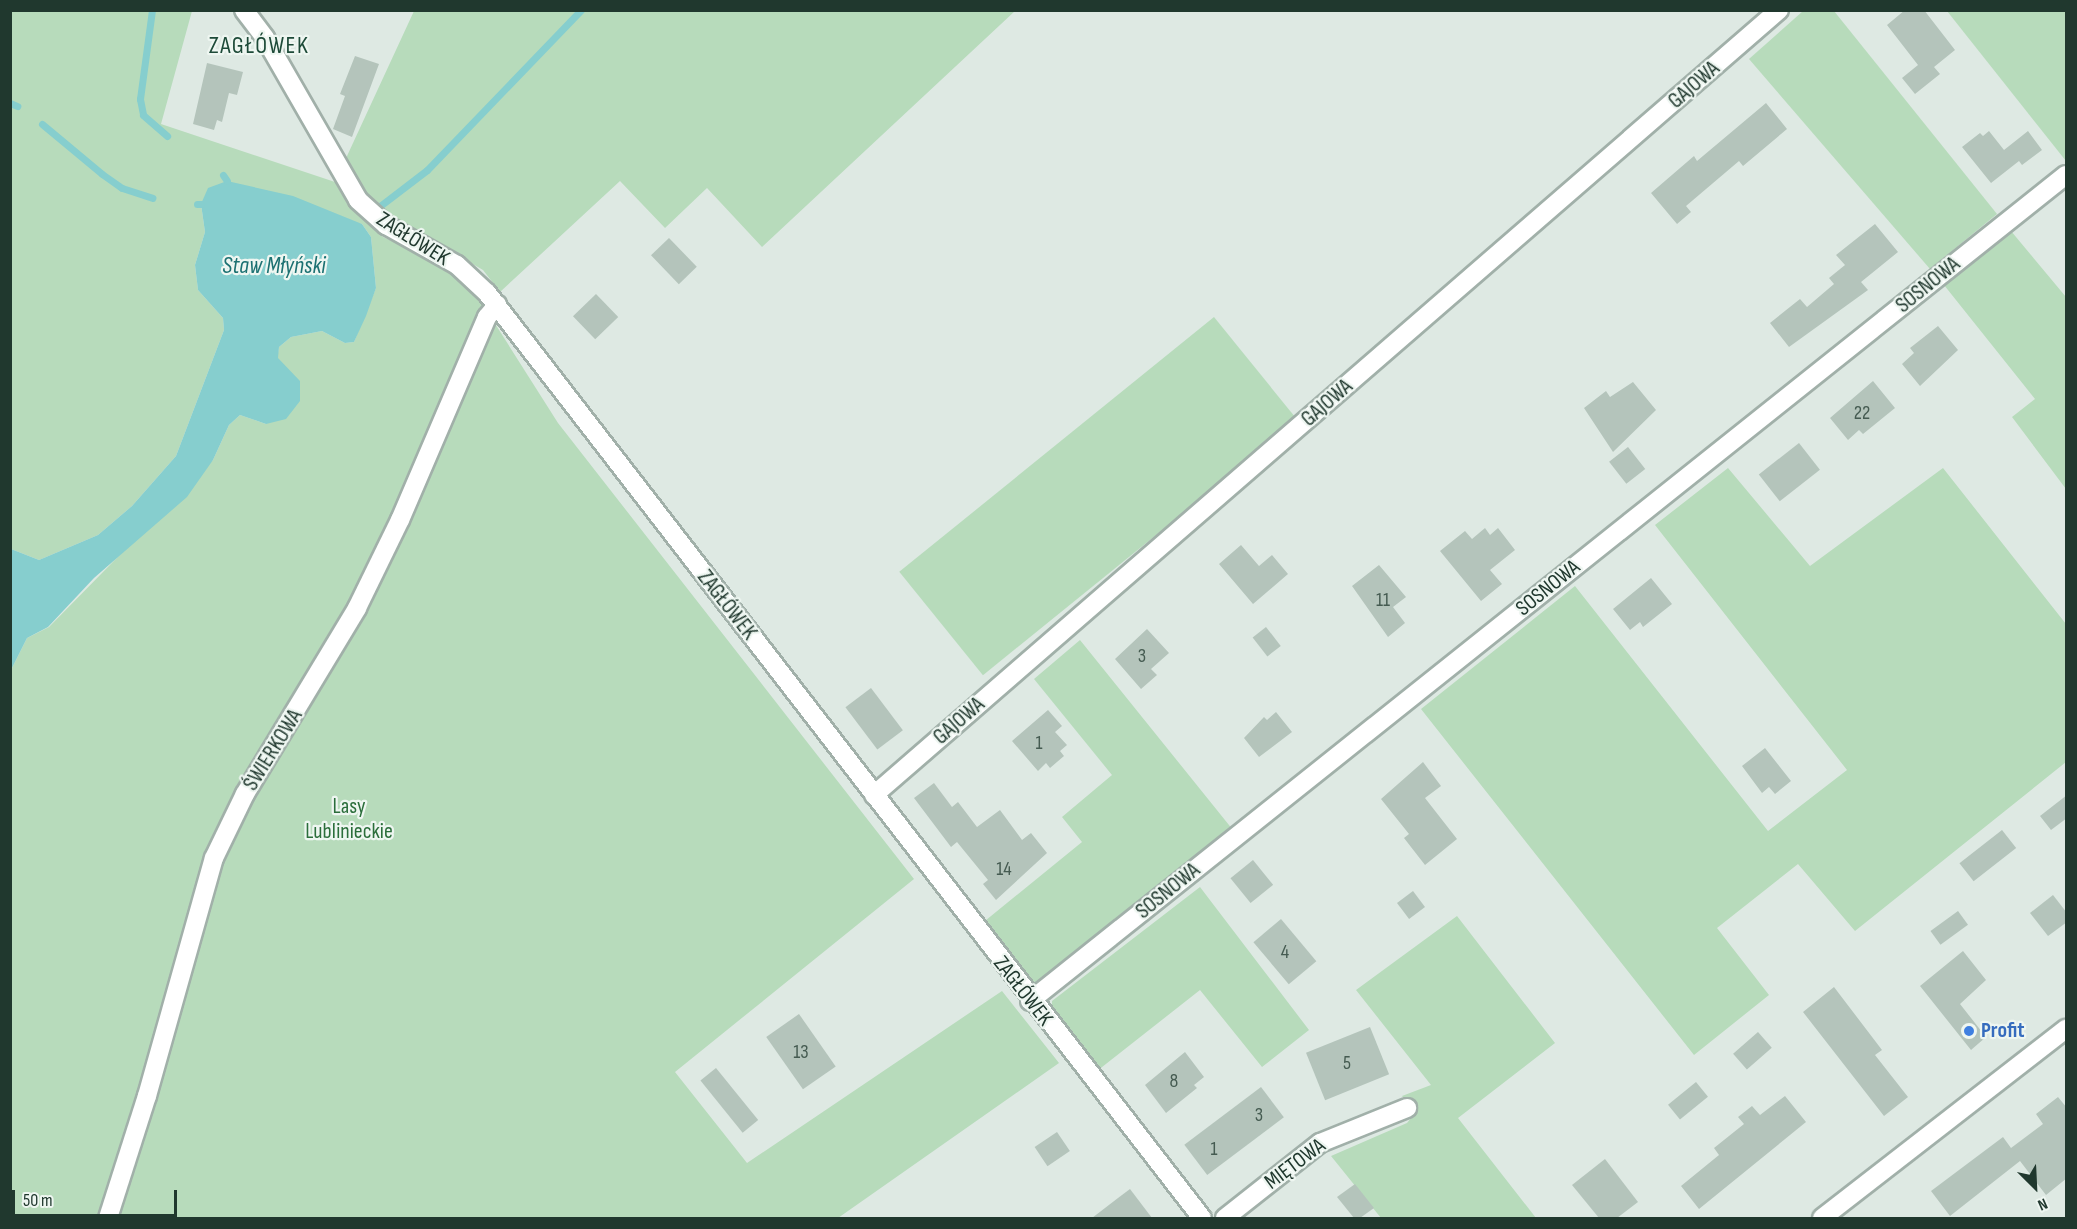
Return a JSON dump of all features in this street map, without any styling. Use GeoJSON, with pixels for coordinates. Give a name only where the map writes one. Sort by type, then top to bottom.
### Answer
{"type":"FeatureCollection","features":[{"type":"Feature","properties":{"kind":"street","name":"ZAGŁÓWEK"},"geometry":{"type":"LineString","coordinates":[[244,10],[264,38],[358,200],[386,225],[471,276],[497,305],[1030,1001],[1202,1218]]}},
{"type":"Feature","properties":{"kind":"street","name":"GAJOWA"},"geometry":{"type":"LineString","coordinates":[[874,795],[1779,10]]}},
{"type":"Feature","properties":{"kind":"street","name":"SOSNOWA"},"geometry":{"type":"LineString","coordinates":[[1030,1001],[2067,175]]}},
{"type":"Feature","properties":{"kind":"street","name":"ŚWIERKOWA"},"geometry":{"type":"LineString","coordinates":[[108,1218],[147,1096],[214,858],[245,794],[305,699],[362,597],[487,317],[497,305]]}},
{"type":"Feature","properties":{"kind":"street"},"geometry":{"type":"LineString","coordinates":[[1822,1218],[2067,1029]]}},
{"type":"Feature","properties":{"kind":"street","name":"MIĘTOWA"},"geometry":{"type":"LineString","coordinates":[[1225,1218],[1320,1143],[1407,1108]]}},
{"type":"Feature","properties":{"kind":"green space","name":"Lasy Lublinieckie"},"geometry":{"type":"Polygon","coordinates":[[[10,11],[192,11],[161,124],[335,182],[414,11],[1015,11],[762,247],[707,188],[665,228],[620,181],[500,292],[483,270],[336,184],[349,206],[383,237],[454,270],[473,289],[558,423],[914,879],[675,1072],[747,1163],[1002,991],[1059,1063],[838,1218],[11,1218],[11,670],[27,638],[49,627],[213,460],[229,425],[240,415],[266,424],[279,347],[291,337],[322,331],[345,343],[354,342],[376,288],[371,237],[362,224],[201,204],[205,232],[195,265],[198,290],[223,318],[224,330],[176,456],[132,506],[98,535],[39,560],[11,549],[10,11]]]}},
{"type":"Feature","properties":{"kind":"green space"},"geometry":{"type":"Polygon","coordinates":[[[1803,11],[1834,11],[1997,214],[1930,269],[1749,59],[1803,11]]]}},
{"type":"Feature","properties":{"kind":"green space"},"geometry":{"type":"Polygon","coordinates":[[[1947,11],[2066,11],[2066,161],[1947,11]]]}},
{"type":"Feature","properties":{"kind":"green space"},"geometry":{"type":"Polygon","coordinates":[[[2011,231],[2066,297],[2066,489],[2012,417],[2035,399],[1944,285],[2011,231]]]}},
{"type":"Feature","properties":{"kind":"green space"},"geometry":{"type":"Polygon","coordinates":[[[1214,317],[1298,420],[983,675],[899,572],[1214,317]]]}},
{"type":"Feature","properties":{"kind":"green space"},"geometry":{"type":"Polygon","coordinates":[[[1728,468],[1810,566],[1943,468],[2066,624],[2066,762],[1855,931],[1798,864],[1717,928],[1769,995],[1694,1055],[1421,709],[1575,586],[1768,831],[1847,770],[1655,525],[1728,468]]]}},
{"type":"Feature","properties":{"kind":"green space"},"geometry":{"type":"Polygon","coordinates":[[[1080,640],[1233,830],[1040,984],[1026,983],[980,925],[1082,842],[1062,817],[1112,775],[1034,679],[1080,640]]]}},
{"type":"Feature","properties":{"kind":"green space"},"geometry":{"type":"Polygon","coordinates":[[[1200,887],[1309,1030],[1262,1067],[1200,990],[1097,1071],[1052,1018],[1052,1001],[1200,887]]]}},
{"type":"Feature","properties":{"kind":"green space"},"geometry":{"type":"Polygon","coordinates":[[[1457,916],[1555,1043],[1458,1118],[1536,1218],[1381,1218],[1331,1156],[1407,1123],[1415,1113],[1402,1096],[1431,1085],[1356,990],[1457,916]]]}},
{"type":"Feature","properties":{"kind":"water","name":"Staw Młyński"},"geometry":{"type":"Polygon","coordinates":[[[227,181],[293,196],[362,224],[371,237],[376,288],[366,316],[354,342],[345,343],[322,331],[291,337],[279,347],[278,358],[300,381],[300,401],[286,419],[266,424],[240,415],[229,425],[213,460],[187,497],[94,578],[48,627],[27,638],[11,670],[11,549],[39,560],[98,535],[132,506],[176,456],[224,330],[223,318],[198,290],[195,265],[205,232],[201,204],[208,188],[227,181]]]}},
{"type":"Feature","properties":{"kind":"building"},"geometry":{"type":"Polygon","coordinates":[[[1905,10],[1924,10],[1955,50],[1934,67],[1940,74],[1915,94],[1902,78],[1918,65],[1887,25],[1905,10]]]}},
{"type":"Feature","properties":{"kind":"building"},"geometry":{"type":"Polygon","coordinates":[[[355,56],[379,64],[352,137],[333,129],[345,96],[340,94],[355,56]]]}},
{"type":"Feature","properties":{"kind":"building"},"geometry":{"type":"Polygon","coordinates":[[[207,63],[243,72],[237,95],[229,93],[222,122],[217,120],[214,130],[193,124],[207,63]]]}},
{"type":"Feature","properties":{"kind":"building"},"geometry":{"type":"Polygon","coordinates":[[[1766,103],[1787,129],[1743,166],[1739,161],[1686,206],[1691,212],[1677,224],[1651,193],[1694,156],[1697,161],[1766,103]]]}},
{"type":"Feature","properties":{"kind":"building"},"geometry":{"type":"Polygon","coordinates":[[[1989,131],[2004,150],[2028,131],[2042,150],[2022,165],[2019,161],[1991,183],[1962,147],[1980,133],[1983,136],[1989,131]]]}},
{"type":"Feature","properties":{"kind":"building"},"geometry":{"type":"Polygon","coordinates":[[[1875,224],[1898,252],[1861,282],[1868,290],[1789,347],[1770,323],[1800,299],[1807,307],[1834,284],[1829,278],[1845,265],[1836,255],[1875,224]]]}},
{"type":"Feature","properties":{"kind":"building"},"geometry":{"type":"Polygon","coordinates":[[[669,238],[697,267],[679,284],[651,255],[669,238]]]}},
{"type":"Feature","properties":{"kind":"building"},"geometry":{"type":"Polygon","coordinates":[[[596,294],[618,317],[595,339],[573,316],[596,294]]]}},
{"type":"Feature","properties":{"kind":"building"},"geometry":{"type":"Polygon","coordinates":[[[1938,326],[1958,350],[1920,386],[1902,364],[1914,353],[1910,348],[1938,326]]]}},
{"type":"Feature","properties":{"kind":"building"},"geometry":{"type":"Polygon","coordinates":[[[1873,381],[1895,408],[1863,434],[1859,430],[1848,440],[1830,418],[1873,381]]]}},
{"type":"Feature","properties":{"kind":"building"},"geometry":{"type":"Polygon","coordinates":[[[1633,382],[1656,410],[1613,452],[1584,408],[1606,391],[1610,397],[1633,382]]]}},
{"type":"Feature","properties":{"kind":"building"},"geometry":{"type":"Polygon","coordinates":[[[1799,443],[1820,470],[1780,501],[1759,474],[1799,443]]]}},
{"type":"Feature","properties":{"kind":"building"},"geometry":{"type":"Polygon","coordinates":[[[1628,447],[1645,469],[1626,484],[1609,462],[1628,447]]]}},
{"type":"Feature","properties":{"kind":"building"},"geometry":{"type":"Polygon","coordinates":[[[1485,528],[1490,535],[1498,528],[1515,550],[1490,570],[1502,584],[1481,601],[1440,551],[1465,531],[1472,539],[1485,528]]]}},
{"type":"Feature","properties":{"kind":"building"},"geometry":{"type":"Polygon","coordinates":[[[1241,545],[1259,566],[1272,555],[1288,574],[1253,604],[1219,564],[1241,545]]]}},
{"type":"Feature","properties":{"kind":"building"},"geometry":{"type":"Polygon","coordinates":[[[1379,565],[1406,597],[1393,607],[1405,623],[1388,637],[1352,586],[1379,565]]]}},
{"type":"Feature","properties":{"kind":"building"},"geometry":{"type":"Polygon","coordinates":[[[1651,578],[1672,604],[1643,627],[1640,622],[1630,630],[1613,609],[1651,578]]]}},
{"type":"Feature","properties":{"kind":"building"},"geometry":{"type":"Polygon","coordinates":[[[1266,627],[1281,646],[1267,656],[1253,637],[1266,627]]]}},
{"type":"Feature","properties":{"kind":"building"},"geometry":{"type":"Polygon","coordinates":[[[1147,629],[1169,653],[1151,669],[1157,675],[1141,689],[1115,659],[1147,629]]]}},
{"type":"Feature","properties":{"kind":"building"},"geometry":{"type":"Polygon","coordinates":[[[871,688],[903,730],[877,750],[845,707],[871,688]]]}},
{"type":"Feature","properties":{"kind":"building"},"geometry":{"type":"Polygon","coordinates":[[[1048,710],[1062,726],[1055,732],[1067,745],[1060,751],[1064,756],[1050,768],[1046,763],[1038,771],[1012,741],[1048,710]]]}},
{"type":"Feature","properties":{"kind":"building"},"geometry":{"type":"Polygon","coordinates":[[[1276,712],[1292,732],[1259,757],[1244,738],[1264,717],[1267,720],[1276,712]]]}},
{"type":"Feature","properties":{"kind":"building"},"geometry":{"type":"Polygon","coordinates":[[[1765,748],[1791,781],[1775,794],[1769,787],[1762,793],[1742,766],[1765,748]]]}},
{"type":"Feature","properties":{"kind":"building"},"geometry":{"type":"Polygon","coordinates":[[[1423,762],[1441,786],[1425,798],[1457,839],[1425,865],[1404,838],[1409,834],[1381,799],[1423,762]]]}},
{"type":"Feature","properties":{"kind":"building"},"geometry":{"type":"Polygon","coordinates":[[[934,783],[952,807],[958,802],[977,827],[1000,810],[1022,840],[1031,833],[1047,853],[996,900],[983,884],[988,880],[957,842],[951,847],[914,798],[934,783]]]}},
{"type":"Feature","properties":{"kind":"building"},"geometry":{"type":"Polygon","coordinates":[[[2067,795],[2067,818],[2051,830],[2040,816],[2067,795]]]}},
{"type":"Feature","properties":{"kind":"building"},"geometry":{"type":"Polygon","coordinates":[[[2002,830],[2016,848],[1974,881],[1959,863],[2002,830]]]}},
{"type":"Feature","properties":{"kind":"building"},"geometry":{"type":"Polygon","coordinates":[[[1253,860],[1273,885],[1251,903],[1230,878],[1253,860]]]}},
{"type":"Feature","properties":{"kind":"building"},"geometry":{"type":"Polygon","coordinates":[[[1413,891],[1425,907],[1409,919],[1397,903],[1413,891]]]}},
{"type":"Feature","properties":{"kind":"building"},"geometry":{"type":"Polygon","coordinates":[[[2053,895],[2067,913],[2067,922],[2048,936],[2030,913],[2053,895]]]}},
{"type":"Feature","properties":{"kind":"building"},"geometry":{"type":"Polygon","coordinates":[[[1958,911],[1968,925],[1940,945],[1930,931],[1958,911]]]}},
{"type":"Feature","properties":{"kind":"building"},"geometry":{"type":"Polygon","coordinates":[[[1281,919],[1316,961],[1289,984],[1253,942],[1281,919]]]}},
{"type":"Feature","properties":{"kind":"building"},"geometry":{"type":"Polygon","coordinates":[[[1963,951],[1986,980],[1960,1004],[1986,1037],[1971,1050],[1920,986],[1963,951]]]}},
{"type":"Feature","properties":{"kind":"building"},"geometry":{"type":"Polygon","coordinates":[[[1834,987],[1882,1050],[1875,1055],[1908,1097],[1884,1116],[1803,1012],[1834,987]]]}},
{"type":"Feature","properties":{"kind":"building"},"geometry":{"type":"Polygon","coordinates":[[[799,1014],[836,1066],[803,1089],[766,1037],[799,1014]]]}},
{"type":"Feature","properties":{"kind":"building"},"geometry":{"type":"Polygon","coordinates":[[[1370,1027],[1389,1074],[1325,1100],[1306,1053],[1370,1027]]]}},
{"type":"Feature","properties":{"kind":"building"},"geometry":{"type":"Polygon","coordinates":[[[1758,1032],[1772,1048],[1747,1069],[1733,1054],[1758,1032]]]}},
{"type":"Feature","properties":{"kind":"building"},"geometry":{"type":"Polygon","coordinates":[[[1185,1052],[1204,1077],[1194,1085],[1197,1088],[1166,1113],[1145,1085],[1185,1052]]]}},
{"type":"Feature","properties":{"kind":"building"},"geometry":{"type":"Polygon","coordinates":[[[716,1068],[758,1120],[743,1133],[700,1081],[716,1068]]]}},
{"type":"Feature","properties":{"kind":"building"},"geometry":{"type":"Polygon","coordinates":[[[1696,1082],[1708,1097],[1680,1119],[1668,1105],[1696,1082]]]}},
{"type":"Feature","properties":{"kind":"building"},"geometry":{"type":"Polygon","coordinates":[[[1261,1087],[1284,1117],[1207,1175],[1184,1145],[1261,1087]]]}},
{"type":"Feature","properties":{"kind":"building"},"geometry":{"type":"Polygon","coordinates":[[[1785,1096],[1806,1122],[1699,1209],[1681,1186],[1719,1155],[1714,1148],[1744,1124],[1738,1117],[1752,1106],[1760,1115],[1785,1096]]]}},
{"type":"Feature","properties":{"kind":"building"},"geometry":{"type":"Polygon","coordinates":[[[2058,1097],[2067,1108],[2067,1178],[2046,1195],[2020,1161],[1950,1216],[1931,1191],[2003,1137],[2011,1148],[2043,1124],[2036,1114],[2058,1097]]]}},
{"type":"Feature","properties":{"kind":"building"},"geometry":{"type":"Polygon","coordinates":[[[1057,1132],[1070,1151],[1047,1166],[1035,1147],[1057,1132]]]}},
{"type":"Feature","properties":{"kind":"building"},"geometry":{"type":"Polygon","coordinates":[[[1605,1159],[1638,1202],[1617,1218],[1599,1218],[1572,1185],[1605,1159]]]}},
{"type":"Feature","properties":{"kind":"building"},"geometry":{"type":"Polygon","coordinates":[[[1355,1184],[1374,1208],[1360,1218],[1354,1218],[1337,1197],[1355,1184]]]}},
{"type":"Feature","properties":{"kind":"building"},"geometry":{"type":"Polygon","coordinates":[[[1130,1189],[1152,1218],[1092,1218],[1118,1198],[1130,1189]]]}},
{"type":"Feature","properties":{"kind":"waterway"},"geometry":{"type":"LineString","coordinates":[[152,10],[140,99],[143,115],[167,136]]}},
{"type":"Feature","properties":{"kind":"waterway"},"geometry":{"type":"LineString","coordinates":[[376,209],[427,170],[581,10]]}},
{"type":"Feature","properties":{"kind":"waterway"},"geometry":{"type":"LineString","coordinates":[[10,103],[17,106]]}},
{"type":"Feature","properties":{"kind":"waterway"},"geometry":{"type":"LineString","coordinates":[[42,124],[122,188],[152,198]]}},
{"type":"Feature","properties":{"kind":"waterway"},"geometry":{"type":"LineString","coordinates":[[223,175],[227,181]]}},
{"type":"Feature","properties":{"kind":"place","name":"Profit"},"geometry":{"type":"Point","coordinates":[1969,1031]}},
{"type":"Feature","properties":{"kind":"district","name":"ZAGŁÓWEK"},"geometry":{"type":"Point","coordinates":[259,46]}}]}
